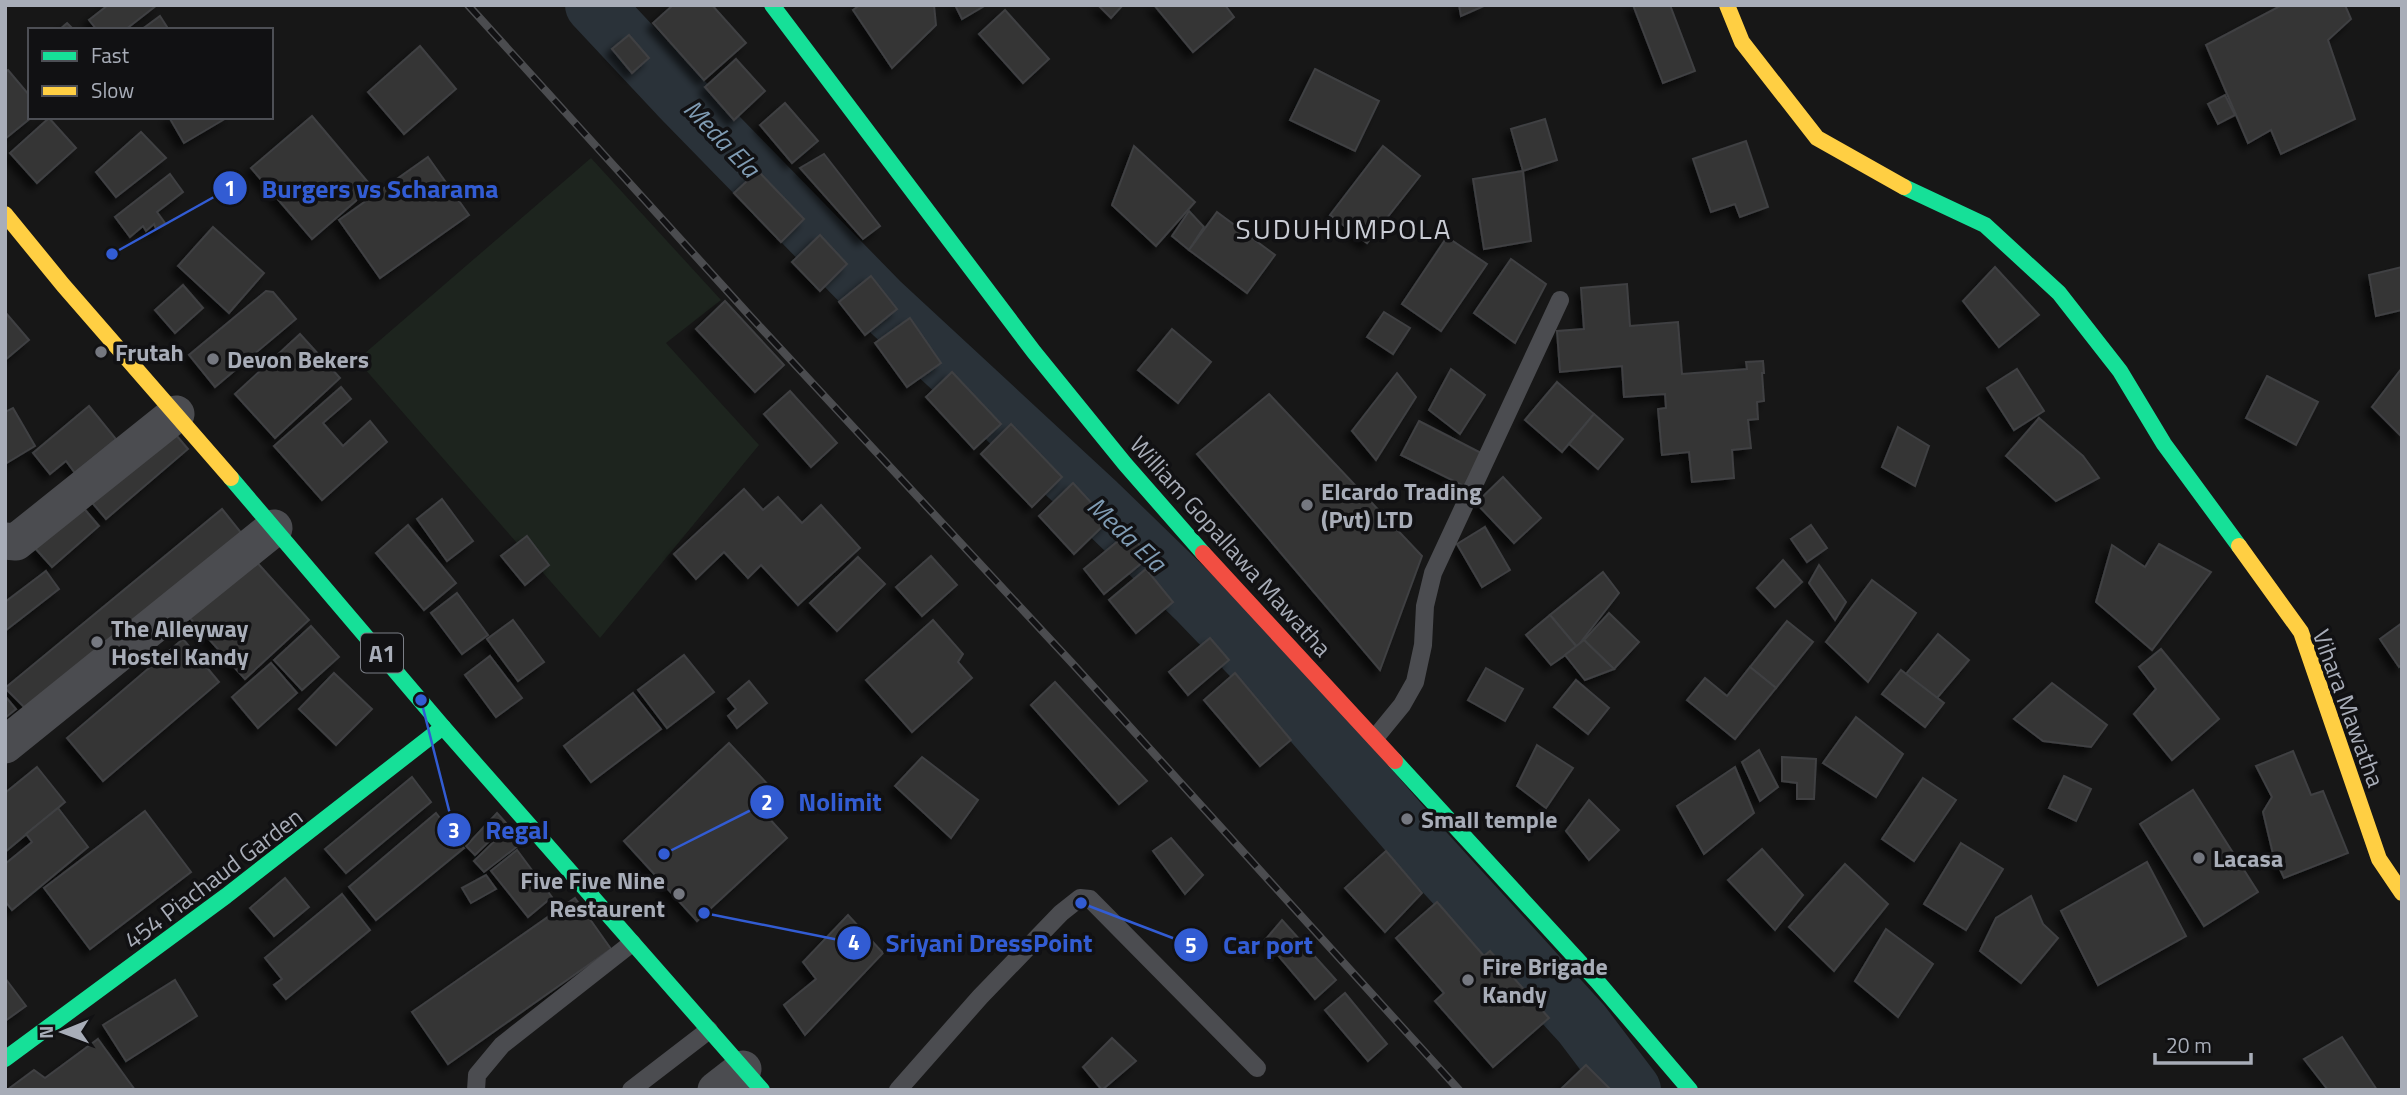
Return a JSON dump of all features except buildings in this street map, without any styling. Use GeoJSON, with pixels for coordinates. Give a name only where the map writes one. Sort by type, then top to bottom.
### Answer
{"type":"FeatureCollection","features":[{"type":"Feature","properties":{"kind":"main road","name":"William Gopallawa Mawatha"},"geometry":{"type":"LineString","coordinates":[[772,5],[850,104],[1028,347],[1143,485],[1247,602],[1587,969],[1690,1090]]}},
{"type":"Feature","properties":{"kind":"main road","name":"Vihara Mawatha"},"geometry":{"type":"LineString","coordinates":[[1727,5],[1742,42],[1817,138],[1893,182],[1985,225],[2059,293],[2120,371],[2164,444],[2301,632],[2379,859],[2402,893]]}},
{"type":"Feature","properties":{"kind":"main road","name":"A1"},"geometry":{"type":"LineString","coordinates":[[5,214],[443,727],[709,1030],[740,1083]]}},
{"type":"Feature","properties":{"kind":"main road","name":"454 Piachaud Garden"},"geometry":{"type":"LineString","coordinates":[[5,1059],[306,836],[443,727]]}},
{"type":"Feature","properties":{"kind":"street"},"geometry":{"type":"LineString","coordinates":[[5,541],[16,542],[176,414]]}},
{"type":"Feature","properties":{"kind":"street"},"geometry":{"type":"LineString","coordinates":[[5,745],[274,528]]}},
{"type":"Feature","properties":{"kind":"lane"},"geometry":{"type":"LineString","coordinates":[[1375,738],[1402,705],[1415,682],[1423,645],[1425,606],[1433,573],[1560,300]]}},
{"type":"Feature","properties":{"kind":"lane"},"geometry":{"type":"LineString","coordinates":[[898,1090],[989,987],[1060,913],[1080,898],[1090,899],[1257,1068]]}},
{"type":"Feature","properties":{"kind":"lane"},"geometry":{"type":"LineString","coordinates":[[476,1090],[477,1075],[502,1045],[632,943]]}},
{"type":"Feature","properties":{"kind":"lane"},"geometry":{"type":"LineString","coordinates":[[631,1090],[709,1030]]}},
{"type":"Feature","properties":{"kind":"shaded area"},"geometry":{"type":"Polygon","coordinates":[[[591,158],[721,300],[666,343],[759,445],[600,638],[357,360],[591,158]]]}},
{"type":"Feature","properties":{"kind":"waterway","name":"Meda Ela"},"geometry":{"type":"LineString","coordinates":[[594,5],[880,302],[1097,503],[1197,600],[1294,701],[1418,844],[1582,1024],[1632,1090]]}},
{"type":"Feature","properties":{"kind":"railway"},"geometry":{"type":"LineString","coordinates":[[468,5],[750,316],[1072,663],[1459,1090]]}},
{"type":"Feature","properties":{"kind":"traffic: fast"},"geometry":{"type":"LineString","coordinates":[[772,5],[1034,352],[1125,464],[1203,553]]}},
{"type":"Feature","properties":{"kind":"traffic: fast"},"geometry":{"type":"LineString","coordinates":[[1904,187],[1985,225],[2059,293],[2120,371],[2164,444],[2239,546]]}},
{"type":"Feature","properties":{"kind":"traffic: fast"},"geometry":{"type":"LineString","coordinates":[[231,478],[443,727],[762,1090]]}},
{"type":"Feature","properties":{"kind":"traffic: fast"},"geometry":{"type":"LineString","coordinates":[[5,1059],[226,896],[443,727]]}},
{"type":"Feature","properties":{"kind":"traffic: fast"},"geometry":{"type":"LineString","coordinates":[[1395,761],[1597,981],[1690,1090]]}},
{"type":"Feature","properties":{"kind":"traffic: slow"},"geometry":{"type":"LineString","coordinates":[[1727,5],[1742,42],[1817,138],[1904,187]]}},
{"type":"Feature","properties":{"kind":"traffic: slow"},"geometry":{"type":"LineString","coordinates":[[5,214],[63,285],[231,478]]}},
{"type":"Feature","properties":{"kind":"traffic: slow"},"geometry":{"type":"LineString","coordinates":[[2239,546],[2301,632],[2379,859],[2402,893]]}},
{"type":"Feature","properties":{"kind":"traffic: jam"},"geometry":{"type":"LineString","coordinates":[[1203,553],[1395,761]]}},
{"type":"Feature","properties":{"kind":"place","name":"Burgers vs Scharama"},"geometry":{"type":"Point","coordinates":[112,254]}},
{"type":"Feature","properties":{"kind":"place","name":"Frutah"},"geometry":{"type":"Point","coordinates":[101,352]}},
{"type":"Feature","properties":{"kind":"place","name":"Devon Bekers"},"geometry":{"type":"Point","coordinates":[213,359]}},
{"type":"Feature","properties":{"kind":"place","name":"Elcardo Trading (Pvt) LTD"},"geometry":{"type":"Point","coordinates":[1307,505]}},
{"type":"Feature","properties":{"kind":"place","name":"The Alleyway Hostel Kandy"},"geometry":{"type":"Point","coordinates":[97,642]}},
{"type":"Feature","properties":{"kind":"place","name":"Regal"},"geometry":{"type":"Point","coordinates":[421,700]}},
{"type":"Feature","properties":{"kind":"place","name":"Small temple"},"geometry":{"type":"Point","coordinates":[1407,819]}},
{"type":"Feature","properties":{"kind":"place","name":"Nolimit"},"geometry":{"type":"Point","coordinates":[664,854]}},
{"type":"Feature","properties":{"kind":"place","name":"Lacasa"},"geometry":{"type":"Point","coordinates":[2199,858]}},
{"type":"Feature","properties":{"kind":"place","name":"Five Five Nine Restaurent"},"geometry":{"type":"Point","coordinates":[679,894]}},
{"type":"Feature","properties":{"kind":"place","name":"Car port"},"geometry":{"type":"Point","coordinates":[1081,903]}},
{"type":"Feature","properties":{"kind":"place","name":"Sriyani DressPoint"},"geometry":{"type":"Point","coordinates":[704,913]}},
{"type":"Feature","properties":{"kind":"place","name":"Fire Brigade Kandy"},"geometry":{"type":"Point","coordinates":[1468,980]}},
{"type":"Feature","properties":{"kind":"district","name":"SUDUHUMPOLA"},"geometry":{"type":"Point","coordinates":[1344,228]}}]}
